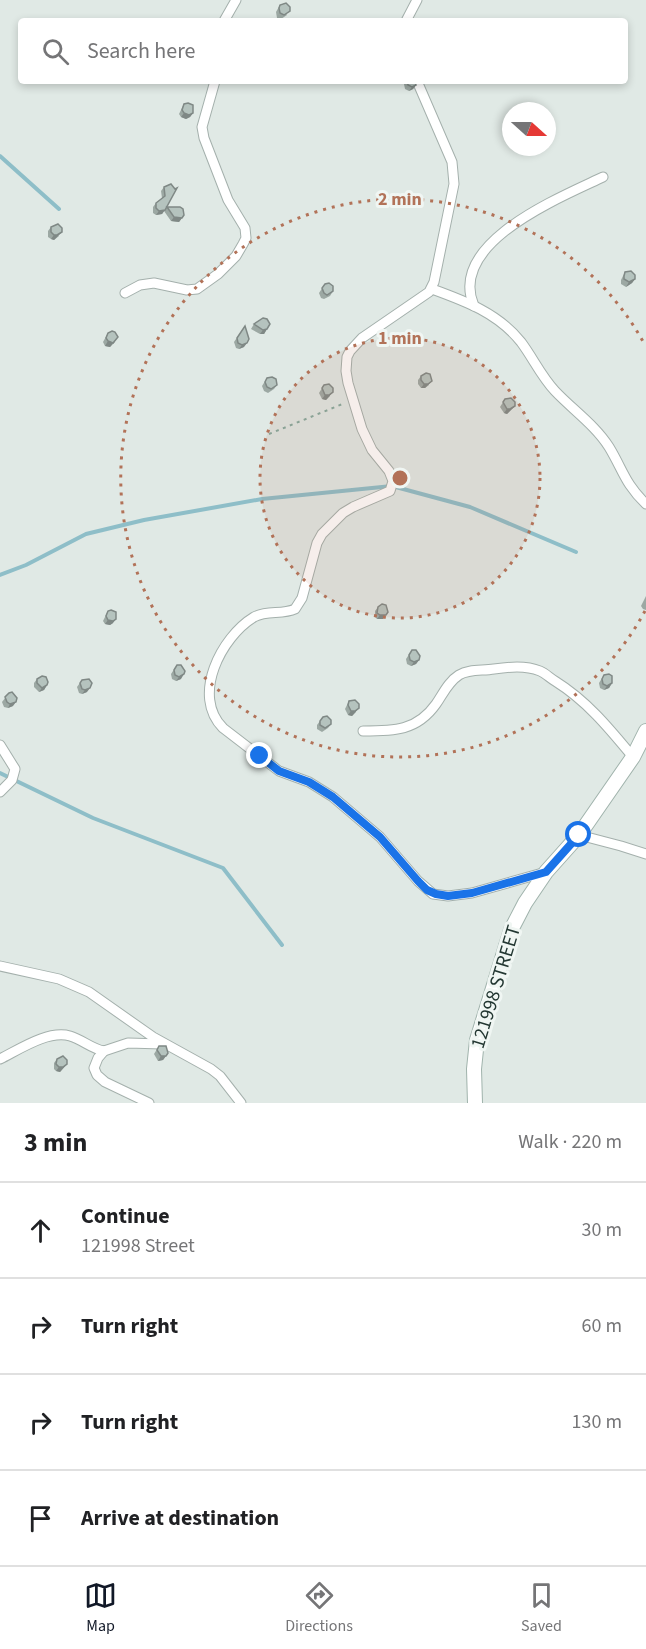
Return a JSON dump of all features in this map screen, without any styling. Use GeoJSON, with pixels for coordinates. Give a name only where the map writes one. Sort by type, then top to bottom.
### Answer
{"type":"FeatureCollection","features":[{"type":"Feature","properties":{"kind":"street"},"geometry":{"type":"LineString","coordinates":[[226,18],[236,0]]}},
{"type":"Feature","properties":{"kind":"street"},"geometry":{"type":"LineString","coordinates":[[408,18],[417,0]]}},
{"type":"Feature","properties":{"kind":"street"},"geometry":{"type":"LineString","coordinates":[[125,293],[140,285],[154,283],[187,290],[197,289],[218,274],[236,256],[246,238],[245,228],[228,200],[204,138],[202,127],[214,84]]}},
{"type":"Feature","properties":{"kind":"street"},"geometry":{"type":"LineString","coordinates":[[418,84],[452,162],[454,184],[432,289],[362,338],[350,351],[346,371],[362,429],[369,445],[392,476],[390,491],[343,513],[322,534],[317,543],[302,598],[295,609],[256,616],[242,627],[218,659],[213,672],[210,698],[213,715],[223,728],[274,768],[291,777],[309,782],[333,797],[380,837],[418,881],[433,894],[448,896],[472,893],[546,872]]}},
{"type":"Feature","properties":{"kind":"street"},"geometry":{"type":"LineString","coordinates":[[474,306],[469,290],[471,274],[478,259],[490,245],[509,228],[540,209],[603,177]]}},
{"type":"Feature","properties":{"kind":"street"},"geometry":{"type":"LineString","coordinates":[[432,289],[494,317],[520,342],[542,376],[609,447],[628,484],[646,504]]}},
{"type":"Feature","properties":{"kind":"street"},"geometry":{"type":"LineString","coordinates":[[363,731],[394,730],[421,721],[453,680],[466,672],[526,668],[543,672],[571,690],[604,721],[633,757]]}},
{"type":"Feature","properties":{"kind":"street","name":"121998 STREET"},"geometry":{"type":"LineString","coordinates":[[475,1103],[474,1069],[477,1040],[511,930],[525,903],[546,872],[579,835],[633,757],[646,731]]}},
{"type":"Feature","properties":{"kind":"street"},"geometry":{"type":"LineString","coordinates":[[0,745],[15,769],[8,787],[0,792]]}},
{"type":"Feature","properties":{"kind":"street"},"geometry":{"type":"LineString","coordinates":[[579,835],[646,854]]}},
{"type":"Feature","properties":{"kind":"street"},"geometry":{"type":"LineString","coordinates":[[0,966],[34,972],[73,984],[89,992],[138,1027],[220,1076],[241,1103]]}},
{"type":"Feature","properties":{"kind":"street"},"geometry":{"type":"LineString","coordinates":[[0,1059],[56,1036],[71,1036],[105,1051]]}},
{"type":"Feature","properties":{"kind":"street"},"geometry":{"type":"LineString","coordinates":[[149,1103],[99,1078],[94,1068],[98,1058],[105,1051],[128,1043],[169,1045]]}},
{"type":"Feature","properties":{"kind":"path"},"geometry":{"type":"LineString","coordinates":[[270,434],[353,400]]}},
{"type":"Feature","properties":{"kind":"building"},"geometry":{"type":"Polygon","coordinates":[[[286,3],[290,11],[284,15],[280,13],[279,8],[280,5],[286,3]]]}},
{"type":"Feature","properties":{"kind":"building"},"geometry":{"type":"Polygon","coordinates":[[[184,104],[193,105],[193,113],[189,115],[182,110],[184,104]]]}},
{"type":"Feature","properties":{"kind":"building"},"geometry":{"type":"Polygon","coordinates":[[[171,184],[175,189],[177,188],[165,210],[159,211],[156,203],[165,196],[164,187],[171,184]]]}},
{"type":"Feature","properties":{"kind":"building"},"geometry":{"type":"Polygon","coordinates":[[[167,207],[180,207],[184,215],[182,218],[174,217],[167,207]]]}},
{"type":"Feature","properties":{"kind":"building"},"geometry":{"type":"Polygon","coordinates":[[[58,224],[62,232],[54,235],[51,227],[58,224]]]}},
{"type":"Feature","properties":{"kind":"building"},"geometry":{"type":"Polygon","coordinates":[[[631,271],[635,279],[629,282],[624,279],[624,276],[625,272],[631,271]]]}},
{"type":"Feature","properties":{"kind":"building"},"geometry":{"type":"Polygon","coordinates":[[[329,283],[333,286],[333,291],[327,295],[322,288],[329,283]]]}},
{"type":"Feature","properties":{"kind":"building"},"geometry":{"type":"Polygon","coordinates":[[[263,318],[267,319],[270,324],[267,329],[263,330],[254,324],[263,318]]]}},
{"type":"Feature","properties":{"kind":"building"},"geometry":{"type":"Polygon","coordinates":[[[245,326],[249,339],[242,345],[238,343],[237,338],[245,326]]]}},
{"type":"Feature","properties":{"kind":"building"},"geometry":{"type":"Polygon","coordinates":[[[112,331],[118,337],[113,343],[106,338],[112,331]]]}},
{"type":"Feature","properties":{"kind":"building"},"geometry":{"type":"Polygon","coordinates":[[[426,373],[430,374],[432,381],[424,384],[421,376],[426,373]]]}},
{"type":"Feature","properties":{"kind":"building"},"geometry":{"type":"Polygon","coordinates":[[[267,378],[276,379],[277,385],[271,389],[265,382],[267,378]]]}},
{"type":"Feature","properties":{"kind":"building"},"geometry":{"type":"Polygon","coordinates":[[[329,384],[333,392],[325,395],[322,388],[329,384]]]}},
{"type":"Feature","properties":{"kind":"building"},"geometry":{"type":"Polygon","coordinates":[[[511,398],[515,406],[507,409],[503,402],[511,398]]]}},
{"type":"Feature","properties":{"kind":"building"},"geometry":{"type":"Polygon","coordinates":[[[382,604],[386,605],[388,612],[386,615],[377,613],[378,607],[382,604]]]}},
{"type":"Feature","properties":{"kind":"building"},"geometry":{"type":"Polygon","coordinates":[[[111,610],[116,612],[116,619],[113,621],[108,620],[106,616],[111,610]]]}},
{"type":"Feature","properties":{"kind":"building"},"geometry":{"type":"Polygon","coordinates":[[[412,650],[416,650],[420,656],[419,660],[414,662],[410,660],[409,655],[412,650]]]}},
{"type":"Feature","properties":{"kind":"building"},"geometry":{"type":"Polygon","coordinates":[[[177,665],[181,665],[185,671],[179,677],[175,675],[174,670],[177,665]]]}},
{"type":"Feature","properties":{"kind":"building"},"geometry":{"type":"Polygon","coordinates":[[[604,675],[612,676],[612,683],[607,686],[603,684],[602,679],[604,675]]]}},
{"type":"Feature","properties":{"kind":"building"},"geometry":{"type":"Polygon","coordinates":[[[42,676],[46,677],[48,682],[42,688],[37,683],[37,679],[42,676]]]}},
{"type":"Feature","properties":{"kind":"building"},"geometry":{"type":"Polygon","coordinates":[[[89,679],[92,683],[90,688],[82,689],[80,683],[82,680],[89,679]]]}},
{"type":"Feature","properties":{"kind":"building"},"geometry":{"type":"Polygon","coordinates":[[[12,692],[17,698],[16,702],[10,704],[5,697],[12,692]]]}},
{"type":"Feature","properties":{"kind":"building"},"geometry":{"type":"Polygon","coordinates":[[[355,700],[359,708],[351,711],[349,701],[355,700]]]}},
{"type":"Feature","properties":{"kind":"building"},"geometry":{"type":"Polygon","coordinates":[[[327,716],[331,724],[325,728],[320,725],[320,721],[327,716]]]}},
{"type":"Feature","properties":{"kind":"building"},"geometry":{"type":"Polygon","coordinates":[[[159,1046],[166,1046],[168,1053],[166,1056],[161,1056],[157,1050],[159,1046]]]}},
{"type":"Feature","properties":{"kind":"building"},"geometry":{"type":"Polygon","coordinates":[[[63,1056],[67,1064],[59,1067],[56,1064],[57,1059],[63,1056]]]}},
{"type":"Feature","properties":{"kind":"waterway"},"geometry":{"type":"LineString","coordinates":[[0,156],[59,209]]}},
{"type":"Feature","properties":{"kind":"waterway"},"geometry":{"type":"LineString","coordinates":[[0,575],[26,565],[86,534],[144,520],[262,499],[392,486],[470,507],[576,552]]}},
{"type":"Feature","properties":{"kind":"waterway"},"geometry":{"type":"LineString","coordinates":[[0,773],[93,818],[223,868],[282,945]]}},
{"type":"Feature","properties":{"kind":"route"},"geometry":{"type":"LineString","coordinates":[[260,756],[279,771],[309,782],[333,797],[380,837],[418,881],[433,894],[448,896],[472,893],[546,872],[579,835]]}}]}
